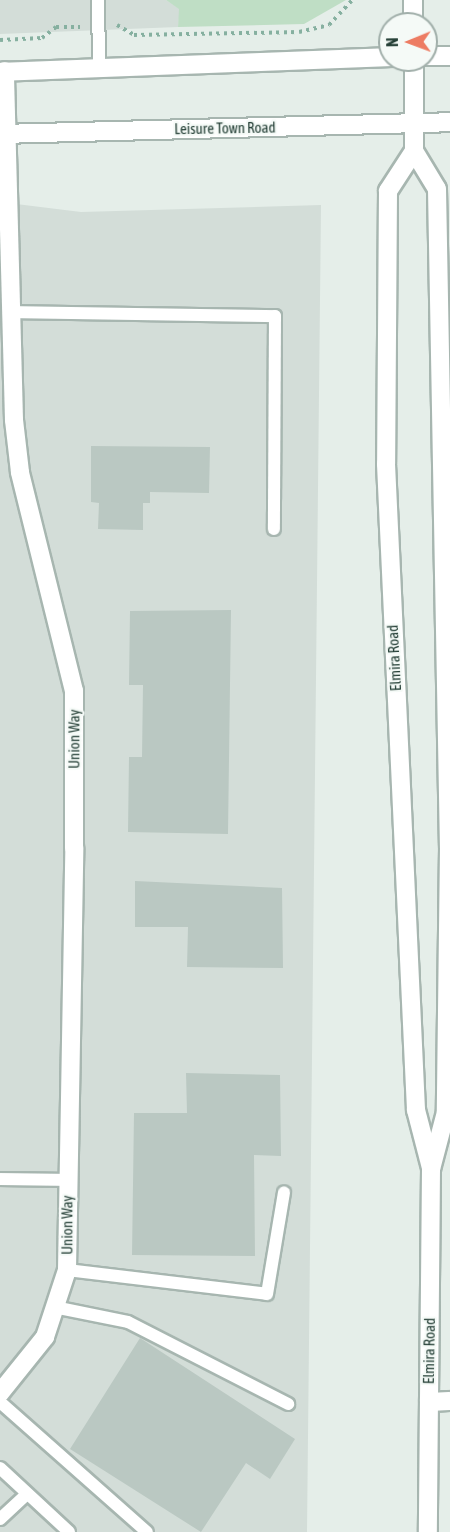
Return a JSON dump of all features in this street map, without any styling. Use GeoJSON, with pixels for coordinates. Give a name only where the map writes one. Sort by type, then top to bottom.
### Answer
{"type":"FeatureCollection","features":[{"type":"Feature","properties":{"kind":"main road"},"geometry":{"type":"LineString","coordinates":[[2,72],[378,57]]}},
{"type":"Feature","properties":{"kind":"main road","name":"Union Way"},"geometry":{"type":"LineString","coordinates":[[0,1393],[45,1337],[59,1308],[67,1270],[74,691],[20,472],[2,72]]}},
{"type":"Feature","properties":{"kind":"main road"},"geometry":{"type":"LineString","coordinates":[[414,72],[414,151]]}},
{"type":"Feature","properties":{"kind":"main road","name":"Leisure Town Road"},"geometry":{"type":"LineString","coordinates":[[4,134],[450,122]]}},
{"type":"Feature","properties":{"kind":"main road","name":"Elmira Road"},"geometry":{"type":"LineString","coordinates":[[428,1532],[431,1169],[446,1112],[450,848],[436,189],[414,151],[388,191],[386,464],[416,1110],[431,1169]]}},
{"type":"Feature","properties":{"kind":"main road"},"geometry":{"type":"LineString","coordinates":[[429,1402],[450,1401]]}},
{"type":"Feature","properties":{"kind":"lane"},"geometry":{"type":"LineString","coordinates":[[98,0],[99,67]]}},
{"type":"Feature","properties":{"kind":"lane"},"geometry":{"type":"LineString","coordinates":[[12,312],[275,316],[274,529]]}},
{"type":"Feature","properties":{"kind":"lane"},"geometry":{"type":"LineString","coordinates":[[0,1179],[68,1180]]}},
{"type":"Feature","properties":{"kind":"lane"},"geometry":{"type":"LineString","coordinates":[[67,1270],[267,1294],[284,1192]]}},
{"type":"Feature","properties":{"kind":"lane"},"geometry":{"type":"LineString","coordinates":[[59,1308],[128,1322],[288,1404]]}},
{"type":"Feature","properties":{"kind":"lane"},"geometry":{"type":"LineString","coordinates":[[0,1402],[147,1532]]}},
{"type":"Feature","properties":{"kind":"lane"},"geometry":{"type":"LineString","coordinates":[[0,1468],[69,1532]]}},
{"type":"Feature","properties":{"kind":"lane"},"geometry":{"type":"LineString","coordinates":[[0,1519],[27,1494]]}},
{"type":"Feature","properties":{"kind":"path"},"geometry":{"type":"LineString","coordinates":[[0,40],[42,38],[56,27],[122,25],[134,35],[299,32],[329,25],[352,0]]}},
{"type":"Feature","properties":{"kind":"shaded area"},"geometry":{"type":"Polygon","coordinates":[[[0,0],[166,0],[180,9],[178,27],[0,34],[0,0]]]}},
{"type":"Feature","properties":{"kind":"shaded area"},"geometry":{"type":"Polygon","coordinates":[[[0,202],[81,212],[321,205],[307,1532],[0,1532],[0,202]]]}},
{"type":"Feature","properties":{"kind":"green space"},"geometry":{"type":"Polygon","coordinates":[[[166,0],[346,0],[304,24],[178,27],[179,9],[166,0]]]}},
{"type":"Feature","properties":{"kind":"building"},"geometry":{"type":"Polygon","coordinates":[[[91,446],[210,447],[209,493],[150,492],[150,503],[143,503],[143,530],[98,529],[99,503],[91,502],[91,446]]]}},
{"type":"Feature","properties":{"kind":"building"},"geometry":{"type":"Polygon","coordinates":[[[231,610],[228,834],[128,832],[129,757],[142,757],[143,685],[129,685],[130,611],[231,610]]]}},
{"type":"Feature","properties":{"kind":"building"},"geometry":{"type":"Polygon","coordinates":[[[135,881],[282,888],[283,968],[187,967],[188,927],[135,927],[135,881]]]}},
{"type":"Feature","properties":{"kind":"building"},"geometry":{"type":"Polygon","coordinates":[[[186,1073],[280,1075],[281,1156],[254,1155],[255,1256],[132,1255],[134,1113],[187,1113],[186,1073]]]}},
{"type":"Feature","properties":{"kind":"building"},"geometry":{"type":"Polygon","coordinates":[[[140,1338],[295,1439],[270,1479],[246,1463],[201,1532],[70,1449],[140,1338]]]}}]}
